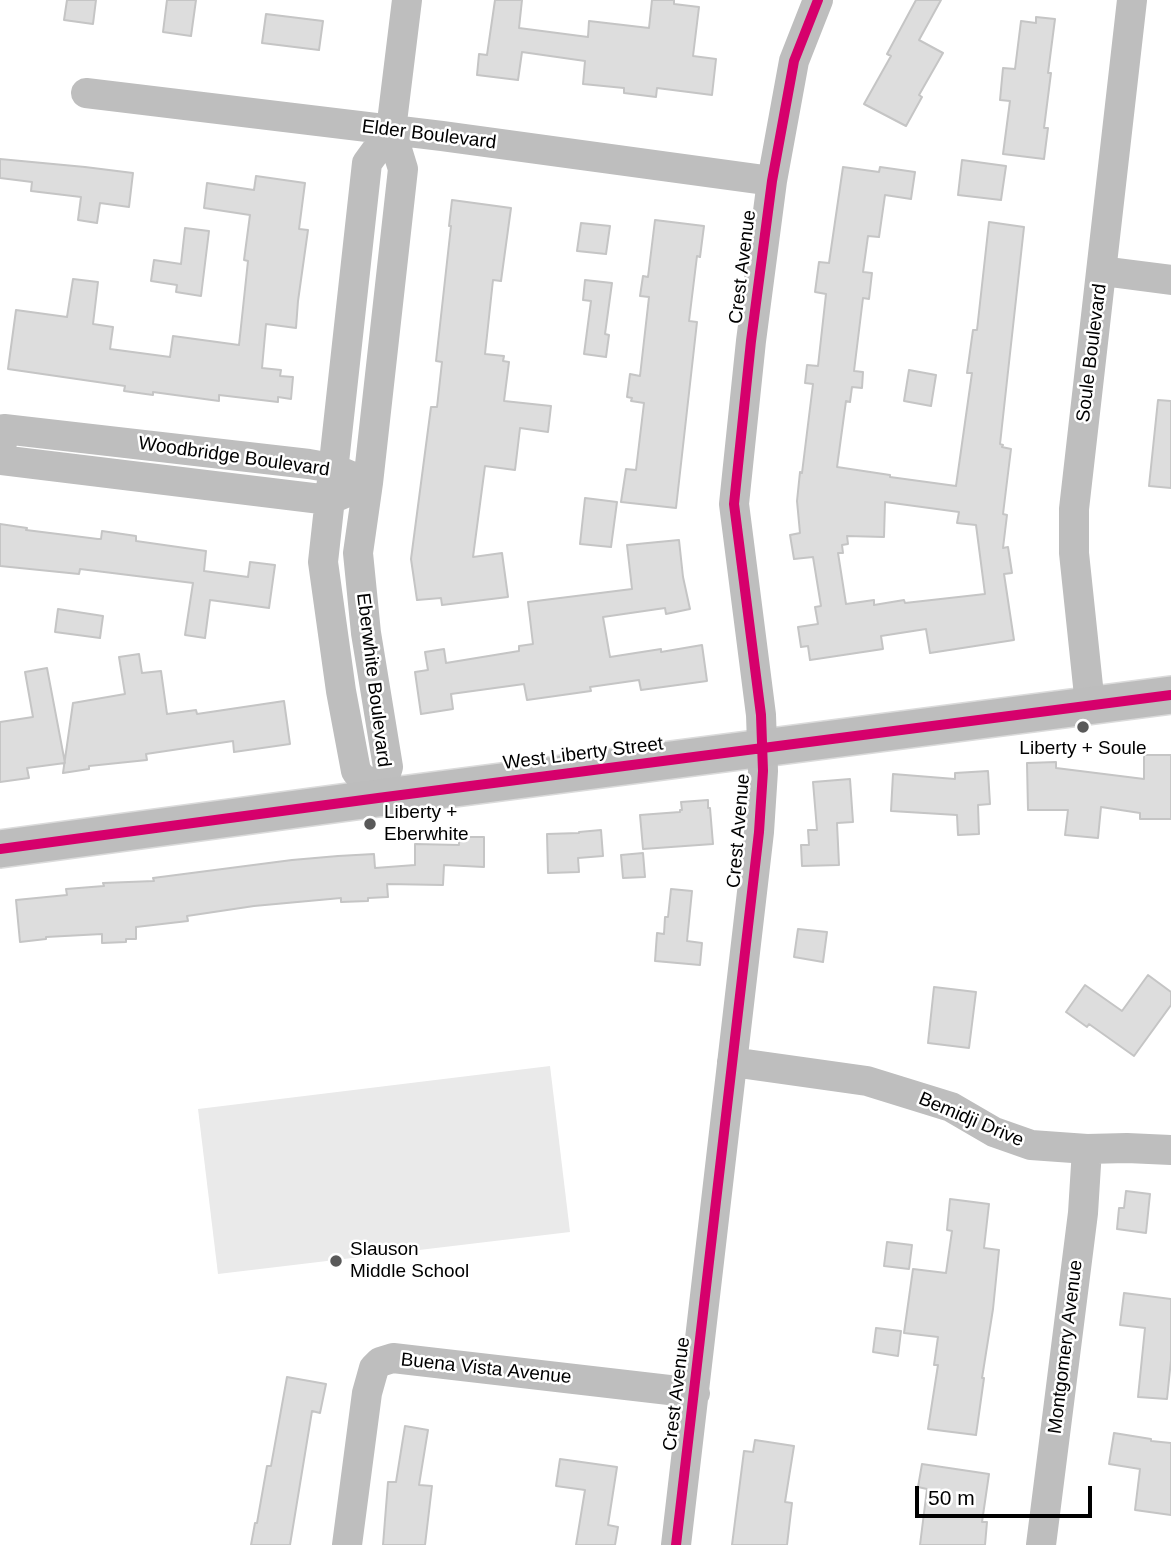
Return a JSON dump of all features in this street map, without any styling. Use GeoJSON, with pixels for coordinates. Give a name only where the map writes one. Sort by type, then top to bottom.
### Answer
{"type":"FeatureCollection","features":[{"type":"Feature","properties":{"kind":"main road","name":"West Liberty Street"},"geometry":{"type":"LineString","coordinates":[[0,849],[1171,695]]}},
{"type":"Feature","properties":{"kind":"street","name":"Eberwhite Boulevard"},"geometry":{"type":"LineString","coordinates":[[378,798],[388,767],[366,633],[358,553],[403,169],[391,130],[407,0]]}},
{"type":"Feature","properties":{"kind":"street","name":"Crest Avenue"},"geometry":{"type":"LineString","coordinates":[[676,1545],[759,832],[763,771],[760,707],[734,504],[751,341],[772,181],[794,61],[818,0]]}},
{"type":"Feature","properties":{"kind":"street","name":"Soule Boulevard"},"geometry":{"type":"LineString","coordinates":[[1090,705],[1074,553],[1074,509],[1132,0]]}},
{"type":"Feature","properties":{"kind":"street","name":"Elder Boulevard"},"geometry":{"type":"LineString","coordinates":[[86,93],[391,130],[772,181]]}},
{"type":"Feature","properties":{"kind":"street","name":"Eberwhite Boulevard"},"geometry":{"type":"LineString","coordinates":[[378,798],[356,771],[341,691],[323,562],[367,163],[391,130]]}},
{"type":"Feature","properties":{"kind":"street"},"geometry":{"type":"LineString","coordinates":[[1102,271],[1171,281]]}},
{"type":"Feature","properties":{"kind":"street","name":"Woodbridge Boulevard"},"geometry":{"type":"LineString","coordinates":[[4,429],[332,468],[368,483],[329,500],[0,458],[4,429]]}},
{"type":"Feature","properties":{"kind":"street","name":"Bemidji Drive"},"geometry":{"type":"LineString","coordinates":[[733,1062],[867,1081],[951,1107],[994,1132],[1031,1145],[1171,1150]]}},
{"type":"Feature","properties":{"kind":"street","name":"Montgomery Avenue"},"geometry":{"type":"LineString","coordinates":[[1041,1545],[1083,1213],[1087,1149]]}},
{"type":"Feature","properties":{"kind":"street","name":"Buena Vista Avenue"},"geometry":{"type":"LineString","coordinates":[[346,1545],[367,1394],[374,1368],[380,1362],[393,1358],[695,1393]]}},
{"type":"Feature","properties":{"kind":"shaded area"},"geometry":{"type":"Polygon","coordinates":[[[550,1066],[570,1232],[218,1274],[198,1109],[550,1066]]]}},
{"type":"Feature","properties":{"kind":"building"},"geometry":{"type":"Polygon","coordinates":[[[67,0],[96,0],[93,24],[64,20],[67,0]]]}},
{"type":"Feature","properties":{"kind":"building"},"geometry":{"type":"Polygon","coordinates":[[[167,0],[196,0],[191,36],[163,32],[167,0]]]}},
{"type":"Feature","properties":{"kind":"building"},"geometry":{"type":"Polygon","coordinates":[[[495,0],[522,0],[519,28],[588,37],[589,21],[649,28],[652,0],[674,0],[674,4],[699,7],[693,56],[716,59],[712,95],[657,88],[656,97],[624,93],[624,88],[583,84],[585,61],[522,52],[518,80],[477,75],[479,54],[487,55],[495,0]]]}},
{"type":"Feature","properties":{"kind":"building"},"geometry":{"type":"Polygon","coordinates":[[[916,0],[941,0],[919,40],[943,53],[919,95],[922,97],[906,126],[864,104],[891,56],[887,54],[916,0]]]}},
{"type":"Feature","properties":{"kind":"building"},"geometry":{"type":"Polygon","coordinates":[[[266,14],[323,21],[319,50],[262,43],[266,14]]]}},
{"type":"Feature","properties":{"kind":"building"},"geometry":{"type":"Polygon","coordinates":[[[1036,17],[1055,19],[1048,73],[1051,73],[1044,128],[1048,128],[1044,159],[1003,154],[1010,101],[1000,100],[1003,68],[1015,69],[1021,21],[1036,23],[1036,17]]]}},
{"type":"Feature","properties":{"kind":"building"},"geometry":{"type":"Polygon","coordinates":[[[0,159],[133,173],[129,207],[100,203],[97,223],[78,220],[81,197],[31,191],[32,182],[0,178],[0,159]]]}},
{"type":"Feature","properties":{"kind":"building"},"geometry":{"type":"Polygon","coordinates":[[[962,160],[1006,166],[1001,200],[958,195],[962,160]]]}},
{"type":"Feature","properties":{"kind":"building"},"geometry":{"type":"Polygon","coordinates":[[[843,167],[879,172],[880,167],[915,172],[911,199],[885,195],[879,237],[868,236],[863,272],[872,273],[869,299],[863,298],[854,371],[863,372],[862,388],[852,387],[850,402],[846,401],[837,467],[956,486],[972,373],[967,373],[973,330],[977,330],[989,222],[1024,227],[1000,444],[1011,449],[1003,514],[1007,515],[1003,548],[1008,547],[1012,573],[1004,574],[1014,640],[930,653],[926,629],[881,636],[883,649],[810,660],[808,646],[801,647],[798,627],[818,624],[815,607],[821,606],[813,557],[794,559],[790,535],[800,533],[797,501],[813,384],[805,383],[807,365],[818,366],[826,294],[815,292],[819,262],[829,263],[843,167]],[[885,502],[884,537],[847,536],[848,544],[842,545],[843,553],[838,553],[846,604],[874,600],[874,605],[904,600],[905,603],[985,594],[976,525],[957,523],[959,512],[885,502]]]}},
{"type":"Feature","properties":{"kind":"building"},"geometry":{"type":"Polygon","coordinates":[[[256,176],[305,183],[299,229],[308,230],[296,328],[266,324],[262,368],[281,370],[280,376],[293,377],[291,399],[278,397],[278,402],[219,395],[219,401],[153,392],[153,395],[124,391],[125,386],[8,369],[16,310],[67,317],[73,279],[98,282],[93,324],[113,327],[110,349],[170,357],[173,336],[239,345],[248,261],[244,260],[250,215],[204,208],[207,183],[254,190],[256,176]]]}},
{"type":"Feature","properties":{"kind":"building"},"geometry":{"type":"Polygon","coordinates":[[[452,200],[511,208],[501,281],[493,280],[485,354],[504,356],[503,361],[509,362],[504,401],[551,406],[548,432],[520,428],[515,470],[485,466],[473,557],[502,553],[508,597],[442,605],[441,598],[417,600],[411,559],[431,407],[437,407],[442,362],[436,361],[452,200]]]}},
{"type":"Feature","properties":{"kind":"building"},"geometry":{"type":"Polygon","coordinates":[[[655,220],[704,226],[700,257],[697,256],[689,321],[697,322],[676,508],[621,502],[626,469],[636,470],[644,403],[631,401],[632,398],[627,397],[630,374],[640,376],[649,297],[640,296],[643,276],[648,277],[655,220]]]}},
{"type":"Feature","properties":{"kind":"building"},"geometry":{"type":"Polygon","coordinates":[[[581,223],[610,226],[606,254],[577,251],[581,223]]]}},
{"type":"Feature","properties":{"kind":"building"},"geometry":{"type":"Polygon","coordinates":[[[185,228],[209,231],[201,296],[176,292],[177,285],[151,281],[154,260],[181,264],[185,228]]]}},
{"type":"Feature","properties":{"kind":"building"},"geometry":{"type":"Polygon","coordinates":[[[585,280],[612,283],[605,334],[609,335],[606,357],[584,354],[591,301],[583,300],[585,280]]]}},
{"type":"Feature","properties":{"kind":"building"},"geometry":{"type":"Polygon","coordinates":[[[909,370],[936,375],[931,406],[904,401],[909,370]]]}},
{"type":"Feature","properties":{"kind":"building"},"geometry":{"type":"Polygon","coordinates":[[[1158,400],[1171,401],[1171,488],[1149,486],[1158,400]]]}},
{"type":"Feature","properties":{"kind":"building"},"geometry":{"type":"Polygon","coordinates":[[[585,498],[617,502],[611,547],[580,544],[585,498]]]}},
{"type":"Feature","properties":{"kind":"building"},"geometry":{"type":"Polygon","coordinates":[[[0,524],[98,539],[101,539],[102,531],[136,536],[136,541],[206,551],[204,571],[248,577],[250,562],[275,565],[269,608],[210,600],[205,638],[185,635],[193,583],[80,569],[79,574],[0,566],[0,524]]]}},
{"type":"Feature","properties":{"kind":"building"},"geometry":{"type":"Polygon","coordinates":[[[679,540],[690,609],[666,614],[665,608],[603,617],[610,657],[702,645],[707,681],[641,690],[639,680],[590,687],[591,691],[527,700],[524,684],[451,694],[453,709],[421,714],[415,672],[428,670],[425,652],[444,649],[446,663],[519,651],[519,646],[533,644],[528,602],[632,589],[627,545],[679,540]]]}},
{"type":"Feature","properties":{"kind":"building"},"geometry":{"type":"Polygon","coordinates":[[[58,609],[103,616],[100,638],[55,632],[58,609]]]}},
{"type":"Feature","properties":{"kind":"building"},"geometry":{"type":"Polygon","coordinates":[[[139,654],[142,673],[161,671],[167,714],[196,710],[197,714],[284,701],[290,744],[234,752],[233,741],[146,754],[147,760],[89,766],[89,769],[63,773],[73,703],[125,694],[119,657],[139,654]]]}},
{"type":"Feature","properties":{"kind":"building"},"geometry":{"type":"Polygon","coordinates":[[[47,668],[65,763],[27,768],[29,778],[0,782],[0,722],[33,717],[25,672],[47,668]]]}},
{"type":"Feature","properties":{"kind":"building"},"geometry":{"type":"Polygon","coordinates":[[[1144,755],[1171,755],[1171,819],[1140,819],[1140,813],[1101,807],[1098,838],[1065,835],[1068,810],[1028,810],[1027,763],[1056,762],[1056,768],[1144,779],[1144,755]]]}},
{"type":"Feature","properties":{"kind":"building"},"geometry":{"type":"Polygon","coordinates":[[[988,771],[990,804],[978,805],[979,834],[958,835],[957,815],[891,811],[893,774],[955,779],[955,773],[988,771]]]}},
{"type":"Feature","properties":{"kind":"building"},"geometry":{"type":"Polygon","coordinates":[[[850,779],[853,822],[837,823],[839,865],[802,866],[801,845],[809,845],[808,830],[817,830],[813,782],[850,779]]]}},
{"type":"Feature","properties":{"kind":"building"},"geometry":{"type":"Polygon","coordinates":[[[708,800],[713,844],[643,849],[640,815],[680,812],[681,802],[708,800]]]}},
{"type":"Feature","properties":{"kind":"building"},"geometry":{"type":"Polygon","coordinates":[[[601,830],[603,856],[578,858],[579,872],[548,873],[547,834],[601,830]]]}},
{"type":"Feature","properties":{"kind":"building"},"geometry":{"type":"Polygon","coordinates":[[[459,837],[484,837],[484,867],[444,865],[443,885],[387,884],[388,897],[368,898],[368,901],[341,902],[341,898],[254,906],[187,916],[188,921],[136,927],[136,939],[126,939],[126,942],[102,943],[102,934],[46,937],[20,942],[16,900],[67,895],[66,889],[104,886],[103,883],[154,881],[153,878],[292,860],[374,854],[375,868],[415,865],[415,844],[459,845],[459,837]]]}},
{"type":"Feature","properties":{"kind":"building"},"geometry":{"type":"Polygon","coordinates":[[[643,853],[645,877],[623,878],[621,855],[643,853]]]}},
{"type":"Feature","properties":{"kind":"building"},"geometry":{"type":"Polygon","coordinates":[[[671,889],[692,891],[687,941],[702,943],[700,965],[655,961],[657,933],[664,934],[671,889]]]}},
{"type":"Feature","properties":{"kind":"building"},"geometry":{"type":"Polygon","coordinates":[[[798,929],[827,932],[823,962],[794,957],[798,929]]]}},
{"type":"Feature","properties":{"kind":"building"},"geometry":{"type":"Polygon","coordinates":[[[1148,975],[1171,992],[1171,1005],[1134,1056],[1089,1024],[1087,1027],[1066,1012],[1085,985],[1122,1011],[1148,975]]]}},
{"type":"Feature","properties":{"kind":"building"},"geometry":{"type":"Polygon","coordinates":[[[934,987],[976,992],[969,1048],[928,1043],[934,987]]]}},
{"type":"Feature","properties":{"kind":"building"},"geometry":{"type":"Polygon","coordinates":[[[1126,1191],[1150,1194],[1146,1233],[1117,1229],[1119,1208],[1124,1208],[1126,1191]]]}},
{"type":"Feature","properties":{"kind":"building"},"geometry":{"type":"Polygon","coordinates":[[[950,1199],[989,1204],[984,1248],[999,1250],[976,1435],[928,1429],[938,1365],[934,1365],[938,1337],[904,1333],[913,1269],[946,1273],[952,1231],[947,1230],[950,1199]]]}},
{"type":"Feature","properties":{"kind":"building"},"geometry":{"type":"Polygon","coordinates":[[[887,1242],[912,1245],[909,1269],[884,1266],[887,1242]]]}},
{"type":"Feature","properties":{"kind":"building"},"geometry":{"type":"Polygon","coordinates":[[[1124,1293],[1171,1299],[1171,1360],[1167,1399],[1138,1397],[1145,1328],[1120,1325],[1124,1293]]]}},
{"type":"Feature","properties":{"kind":"building"},"geometry":{"type":"Polygon","coordinates":[[[876,1328],[901,1331],[898,1356],[873,1352],[876,1328]]]}},
{"type":"Feature","properties":{"kind":"building"},"geometry":{"type":"Polygon","coordinates":[[[287,1377],[326,1384],[320,1413],[312,1411],[290,1545],[251,1545],[267,1466],[271,1466],[287,1377]]]}},
{"type":"Feature","properties":{"kind":"building"},"geometry":{"type":"Polygon","coordinates":[[[405,1426],[428,1430],[419,1485],[432,1486],[425,1545],[383,1545],[388,1482],[396,1482],[405,1426]]]}},
{"type":"Feature","properties":{"kind":"building"},"geometry":{"type":"Polygon","coordinates":[[[1114,1433],[1171,1443],[1171,1515],[1135,1510],[1140,1469],[1109,1464],[1114,1433]]]}},
{"type":"Feature","properties":{"kind":"building"},"geometry":{"type":"Polygon","coordinates":[[[755,1440],[794,1446],[785,1502],[792,1503],[787,1545],[732,1545],[744,1451],[753,1452],[755,1440]]]}},
{"type":"Feature","properties":{"kind":"building"},"geometry":{"type":"Polygon","coordinates":[[[560,1459],[617,1467],[608,1525],[618,1527],[615,1545],[576,1545],[585,1490],[556,1486],[560,1459]]]}},
{"type":"Feature","properties":{"kind":"building"},"geometry":{"type":"Polygon","coordinates":[[[922,1464],[989,1474],[982,1522],[987,1522],[985,1545],[920,1545],[927,1489],[918,1487],[922,1464]]]}},
{"type":"Feature","properties":{"kind":"cycle path"},"geometry":{"type":"LineString","coordinates":[[676,1545],[759,832],[763,771],[761,715],[734,504],[751,341],[772,181],[794,61],[818,0]]}},
{"type":"Feature","properties":{"kind":"cycle path"},"geometry":{"type":"LineString","coordinates":[[0,849],[1171,695]]}},
{"type":"Feature","properties":{"kind":"place","name":"Liberty + Soule"},"geometry":{"type":"Point","coordinates":[1083,727]}},
{"type":"Feature","properties":{"kind":"place","name":"Liberty + Eberwhite"},"geometry":{"type":"Point","coordinates":[370,824]}},
{"type":"Feature","properties":{"kind":"place","name":"Slauson Middle School"},"geometry":{"type":"Point","coordinates":[336,1261]}}]}
